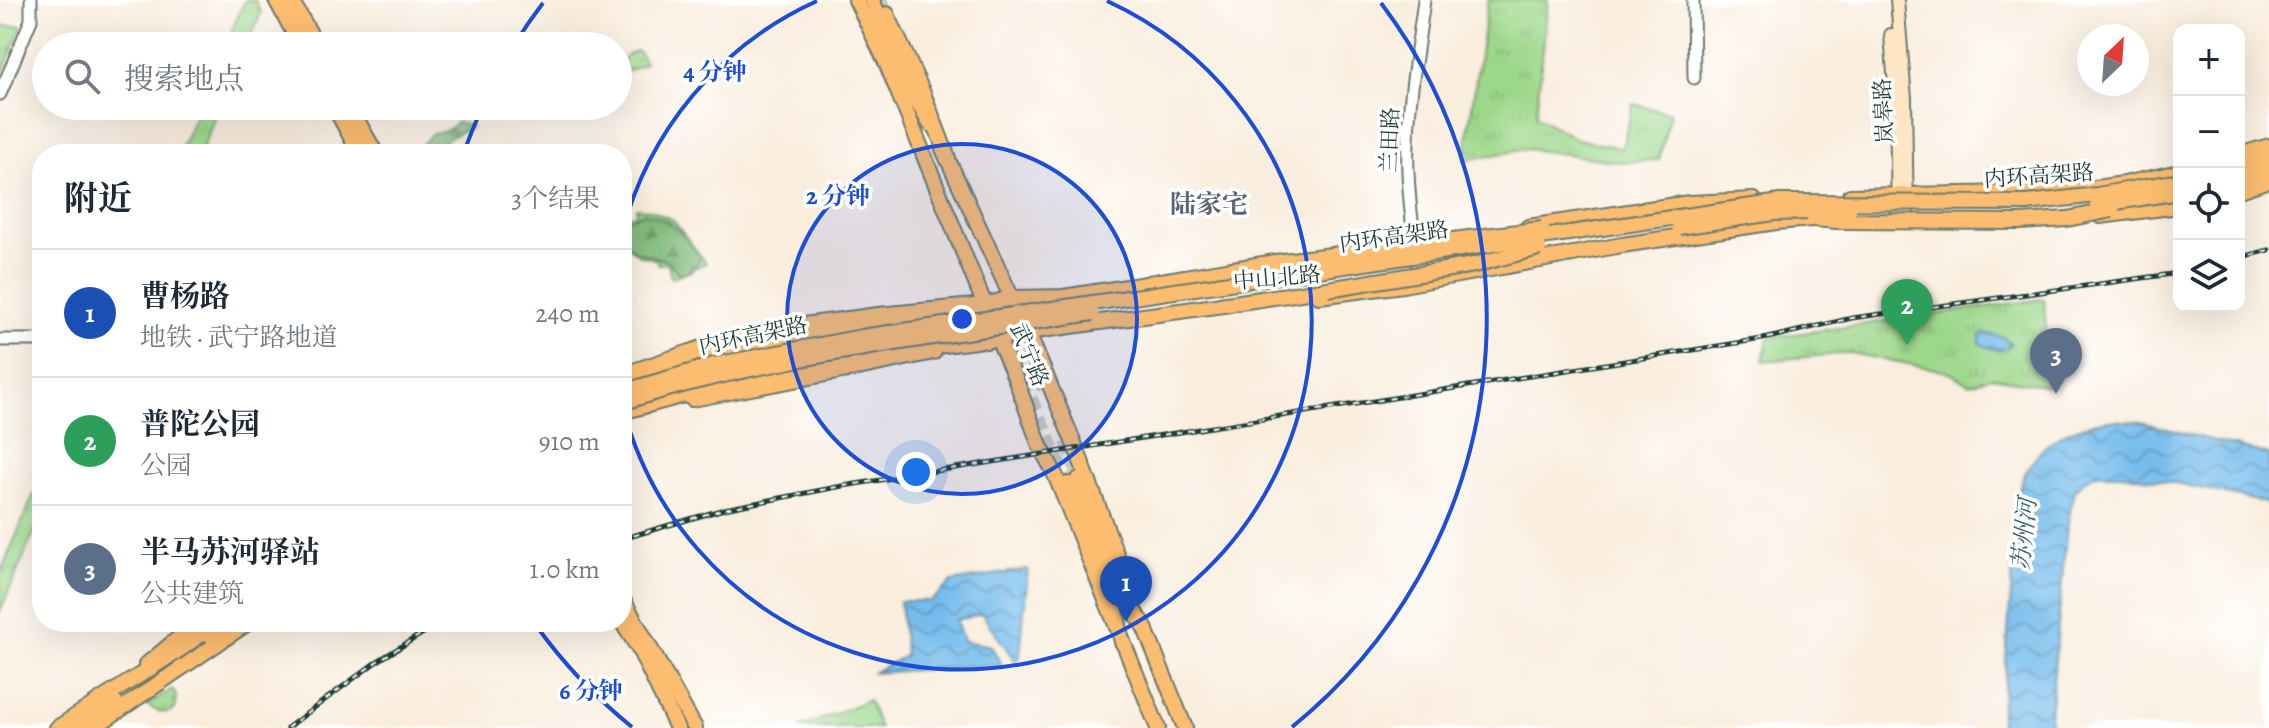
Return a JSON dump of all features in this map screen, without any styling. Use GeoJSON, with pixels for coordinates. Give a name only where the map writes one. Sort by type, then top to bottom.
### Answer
{"type":"FeatureCollection","features":[{"type":"Feature","properties":{"kind":"main road"},"geometry":{"type":"LineString","coordinates":[[276,0],[293,32]]}},
{"type":"Feature","properties":{"kind":"main road"},"geometry":{"type":"LineString","coordinates":[[291,0],[309,32]]}},
{"type":"Feature","properties":{"kind":"main road","name":"武宁路"},"geometry":{"type":"LineString","coordinates":[[856,0],[886,62],[1040,446],[1054,472],[1158,728]]}},
{"type":"Feature","properties":{"kind":"main road"},"geometry":{"type":"LineString","coordinates":[[872,0],[914,95],[948,158]]}},
{"type":"Feature","properties":{"kind":"main road","name":"岚皋路"},"geometry":{"type":"LineString","coordinates":[[1889,0],[1902,194]]}},
{"type":"Feature","properties":{"kind":"main road","name":"岚皋路"},"geometry":{"type":"LineString","coordinates":[[1897,0],[1905,99],[1902,220]]}},
{"type":"Feature","properties":{"kind":"main road"},"geometry":{"type":"LineString","coordinates":[[887,14],[948,158]]}},
{"type":"Feature","properties":{"kind":"main road"},"geometry":{"type":"LineString","coordinates":[[342,120],[355,144]]}},
{"type":"Feature","properties":{"kind":"main road"},"geometry":{"type":"LineString","coordinates":[[357,120],[370,144]]}},
{"type":"Feature","properties":{"kind":"main road"},"geometry":{"type":"LineString","coordinates":[[2245,153],[2269,146]]}},
{"type":"Feature","properties":{"kind":"main road"},"geometry":{"type":"LineString","coordinates":[[2245,163],[2269,157]]}},
{"type":"Feature","properties":{"kind":"main road","name":"武宁路"},"geometry":{"type":"LineString","coordinates":[[948,158],[1028,332],[1185,728]]}},
{"type":"Feature","properties":{"kind":"main road"},"geometry":{"type":"LineString","coordinates":[[2245,175],[2269,169]]}},
{"type":"Feature","properties":{"kind":"main road","name":"中山北路"},"geometry":{"type":"LineString","coordinates":[[632,372],[708,346],[796,326],[985,305],[1011,298],[1063,297],[1689,203],[1902,194],[2066,192],[2173,173]]}},
{"type":"Feature","properties":{"kind":"main road"},"geometry":{"type":"LineString","coordinates":[[2245,188],[2269,180]]}},
{"type":"Feature","properties":{"kind":"main road","name":"内环高架路"},"geometry":{"type":"LineString","coordinates":[[632,389],[675,375],[792,349],[1780,202],[2027,203],[2173,182]]}},
{"type":"Feature","properties":{"kind":"main road","name":"中山北路"},"geometry":{"type":"LineString","coordinates":[[632,413],[1028,332],[1220,305],[1347,294],[1622,245],[1776,222],[1830,218],[2086,218],[2173,200]]}},
{"type":"Feature","properties":{"kind":"main road","name":"内环高架路"},"geometry":{"type":"LineString","coordinates":[[632,400],[696,382],[863,347],[1774,213],[1837,221],[2020,222],[2067,219],[2173,200]]}},
{"type":"Feature","properties":{"kind":"main road"},"geometry":{"type":"LineString","coordinates":[[1149,283],[1275,262],[1565,226],[1638,224]]}},
{"type":"Feature","properties":{"kind":"main road"},"geometry":{"type":"LineString","coordinates":[[1220,305],[1474,265],[1539,248]]}},
{"type":"Feature","properties":{"kind":"main road"},"geometry":{"type":"LineString","coordinates":[[632,382],[734,349],[877,326],[952,308]]}},
{"type":"Feature","properties":{"kind":"main road"},"geometry":{"type":"LineString","coordinates":[[632,412],[728,383],[837,360],[998,338]]}},
{"type":"Feature","properties":{"kind":"main road"},"geometry":{"type":"LineString","coordinates":[[1122,642],[1115,604],[1074,481],[1127,599],[1146,630]]}},
{"type":"Feature","properties":{"kind":"main road"},"geometry":{"type":"LineString","coordinates":[[632,616],[695,728]]}},
{"type":"Feature","properties":{"kind":"main road"},"geometry":{"type":"LineString","coordinates":[[48,728],[148,663],[186,632]]}},
{"type":"Feature","properties":{"kind":"main road"},"geometry":{"type":"LineString","coordinates":[[57,728],[204,632]]}},
{"type":"Feature","properties":{"kind":"main road"},"geometry":{"type":"LineString","coordinates":[[75,728],[219,632]]}},
{"type":"Feature","properties":{"kind":"main road"},"geometry":{"type":"LineString","coordinates":[[93,728],[234,632]]}},
{"type":"Feature","properties":{"kind":"main road"},"geometry":{"type":"LineString","coordinates":[[628,632],[677,728]]}},
{"type":"Feature","properties":{"kind":"main road"},"geometry":{"type":"LineString","coordinates":[[48,728],[83,711]]}},
{"type":"Feature","properties":{"kind":"street"},"geometry":{"type":"LineString","coordinates":[[0,94],[31,20],[31,0]]}},
{"type":"Feature","properties":{"kind":"street","name":"兰田路"},"geometry":{"type":"LineString","coordinates":[[1420,282],[1408,178],[1408,123],[1424,0]]}},
{"type":"Feature","properties":{"kind":"street"},"geometry":{"type":"LineString","coordinates":[[1693,0],[1694,78]]}},
{"type":"Feature","properties":{"kind":"street"},"geometry":{"type":"LineString","coordinates":[[0,340],[32,340]]}},
{"type":"Feature","properties":{"kind":"green space"},"geometry":{"type":"Polygon","coordinates":[[[245,0],[255,0],[261,13],[253,32],[231,32],[245,0]]]}},
{"type":"Feature","properties":{"kind":"green space"},"geometry":{"type":"Polygon","coordinates":[[[1488,0],[1548,0],[1536,116],[1577,139],[1622,148],[1633,104],[1670,113],[1659,160],[1620,162],[1528,149],[1464,160],[1488,0]]]}},
{"type":"Feature","properties":{"kind":"green space"},"geometry":{"type":"Polygon","coordinates":[[[0,26],[22,26],[0,79],[0,26]]]}},
{"type":"Feature","properties":{"kind":"green space"},"geometry":{"type":"Polygon","coordinates":[[[632,53],[640,53],[645,63],[632,69],[632,53]]]}},
{"type":"Feature","properties":{"kind":"green space"},"geometry":{"type":"Polygon","coordinates":[[[193,120],[214,120],[204,144],[182,144],[193,120]]]}},
{"type":"Feature","properties":{"kind":"green space"},"geometry":{"type":"Polygon","coordinates":[[[457,122],[471,127],[441,144],[423,144],[431,134],[447,130],[457,122]]]}},
{"type":"Feature","properties":{"kind":"green space"},"geometry":{"type":"Polygon","coordinates":[[[636,208],[651,210],[673,220],[706,263],[671,278],[668,264],[658,264],[657,260],[632,250],[632,215],[636,214],[636,208]]]}},
{"type":"Feature","properties":{"kind":"green space"},"geometry":{"type":"Polygon","coordinates":[[[644,213],[663,219],[683,235],[701,257],[691,272],[678,273],[668,261],[632,248],[632,217],[644,213]]]}},
{"type":"Feature","properties":{"kind":"green space"},"geometry":{"type":"Polygon","coordinates":[[[2044,299],[2050,386],[1990,377],[1970,384],[1946,371],[1850,353],[1763,361],[1768,338],[2044,299]]]}},
{"type":"Feature","properties":{"kind":"green space"},"geometry":{"type":"Polygon","coordinates":[[[32,499],[32,537],[0,612],[0,574],[32,499]]]}},
{"type":"Feature","properties":{"kind":"green space"},"geometry":{"type":"Polygon","coordinates":[[[172,689],[176,695],[175,709],[164,712],[147,705],[172,689]]]}},
{"type":"Feature","properties":{"kind":"green space"},"geometry":{"type":"Polygon","coordinates":[[[868,700],[880,728],[800,728],[868,700]]]}},
{"type":"Feature","properties":{"kind":"water"},"geometry":{"type":"Polygon","coordinates":[[[1983,333],[2003,337],[2011,344],[1995,350],[1980,343],[1983,333]]]}},
{"type":"Feature","properties":{"kind":"water","name":"苏州河"},"geometry":{"type":"Polygon","coordinates":[[[2108,420],[2141,422],[2269,455],[2269,504],[2122,474],[2096,474],[2083,481],[2074,491],[2066,535],[2049,728],[1999,728],[2018,492],[2032,462],[2051,441],[2077,428],[2108,420]]]}},
{"type":"Feature","properties":{"kind":"water"},"geometry":{"type":"Polygon","coordinates":[[[1028,569],[1020,657],[1015,661],[982,614],[956,620],[963,641],[991,646],[1002,665],[872,673],[905,656],[900,601],[931,601],[952,582],[1028,569]]]}},
{"type":"Feature","properties":{"kind":"tunnel"},"geometry":{"type":"LineString","coordinates":[[880,0],[887,14]]}},
{"type":"Feature","properties":{"kind":"tunnel"},"geometry":{"type":"LineString","coordinates":[[1016,324],[1044,389]]}},
{"type":"Feature","properties":{"kind":"tunnel"},"geometry":{"type":"LineString","coordinates":[[1022,379],[1068,484]]}},
{"type":"Feature","properties":{"kind":"tunnel"},"geometry":{"type":"LineString","coordinates":[[1067,441],[1079,479]]}},
{"type":"Feature","properties":{"kind":"railway"},"geometry":{"type":"LineString","coordinates":[[2245,256],[2269,250]]}},
{"type":"Feature","properties":{"kind":"railway"},"geometry":{"type":"LineString","coordinates":[[632,536],[724,509],[837,487],[1768,338],[1852,318],[2173,274]]}},
{"type":"Feature","properties":{"kind":"railway"},"geometry":{"type":"LineString","coordinates":[[287,728],[376,662],[425,632]]}},
{"type":"Feature","properties":{"kind":"place","name":"普陀公园"},"geometry":{"type":"Point","coordinates":[1907,345]}},
{"type":"Feature","properties":{"kind":"place","name":"半马苏河驿站"},"geometry":{"type":"Point","coordinates":[2056,394]}},
{"type":"Feature","properties":{"kind":"place","name":"曹杨路"},"geometry":{"type":"Point","coordinates":[1126,622]}},
{"type":"Feature","properties":{"kind":"district","name":"陆家宅"},"geometry":{"type":"Point","coordinates":[1209,204]}}]}
